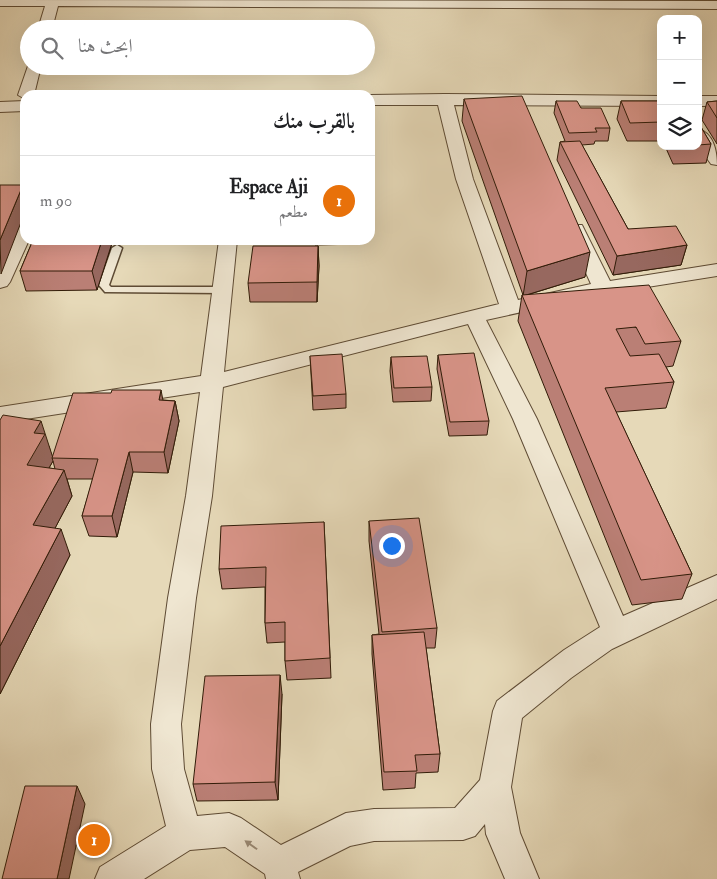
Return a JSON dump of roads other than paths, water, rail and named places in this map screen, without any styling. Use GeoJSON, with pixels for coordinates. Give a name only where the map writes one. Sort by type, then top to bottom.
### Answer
{"type":"FeatureCollection","features":[{"type":"Feature","properties":{"kind":"street"},"geometry":{"type":"LineString","coordinates":[[48,20],[53,1]]}},
{"type":"Feature","properties":{"kind":"street"},"geometry":{"type":"LineString","coordinates":[[0,2],[717,5]]}},
{"type":"Feature","properties":{"kind":"street"},"geometry":{"type":"LineString","coordinates":[[28,90],[32,75]]}},
{"type":"Feature","properties":{"kind":"street"},"geometry":{"type":"LineString","coordinates":[[445,99],[454,146],[477,220],[511,309]]}},
{"type":"Feature","properties":{"kind":"street"},"geometry":{"type":"LineString","coordinates":[[515,99],[524,117]]}},
{"type":"Feature","properties":{"kind":"street"},"geometry":{"type":"LineString","coordinates":[[375,100],[657,101]]}},
{"type":"Feature","properties":{"kind":"street"},"geometry":{"type":"LineString","coordinates":[[702,101],[717,101]]}},
{"type":"Feature","properties":{"kind":"street"},"geometry":{"type":"LineString","coordinates":[[0,107],[20,103]]}},
{"type":"Feature","properties":{"kind":"street"},"geometry":{"type":"LineString","coordinates":[[702,139],[717,160]]}},
{"type":"Feature","properties":{"kind":"street"},"geometry":{"type":"LineString","coordinates":[[569,216],[602,288]]}},
{"type":"Feature","properties":{"kind":"street"},"geometry":{"type":"LineString","coordinates":[[0,282],[20,239]]}},
{"type":"Feature","properties":{"kind":"street"},"geometry":{"type":"LineString","coordinates":[[184,834],[168,770],[166,724],[182,598],[199,496],[227,245]]}},
{"type":"Feature","properties":{"kind":"street"},"geometry":{"type":"LineString","coordinates":[[0,415],[213,382],[474,316],[602,288],[717,270]]}},
{"type":"Feature","properties":{"kind":"street"},"geometry":{"type":"LineString","coordinates":[[474,316],[525,420],[616,632]]}},
{"type":"Feature","properties":{"kind":"street"},"geometry":{"type":"LineString","coordinates":[[522,879],[503,834],[495,787],[508,711],[546,679],[616,632],[699,596],[717,586]]}},
{"type":"Feature","properties":{"kind":"street"},"geometry":{"type":"LineString","coordinates":[[112,879],[184,834],[230,830],[281,872],[346,830],[374,825],[463,824],[495,787]]}},
{"type":"Feature","properties":{"kind":"lane"},"geometry":{"type":"LineString","coordinates":[[117,248],[104,285],[108,290],[222,290]]}},
{"type":"Feature","properties":{"kind":"place","name":"Espace Aji"},"geometry":{"type":"Point","coordinates":[94,840]}}]}
